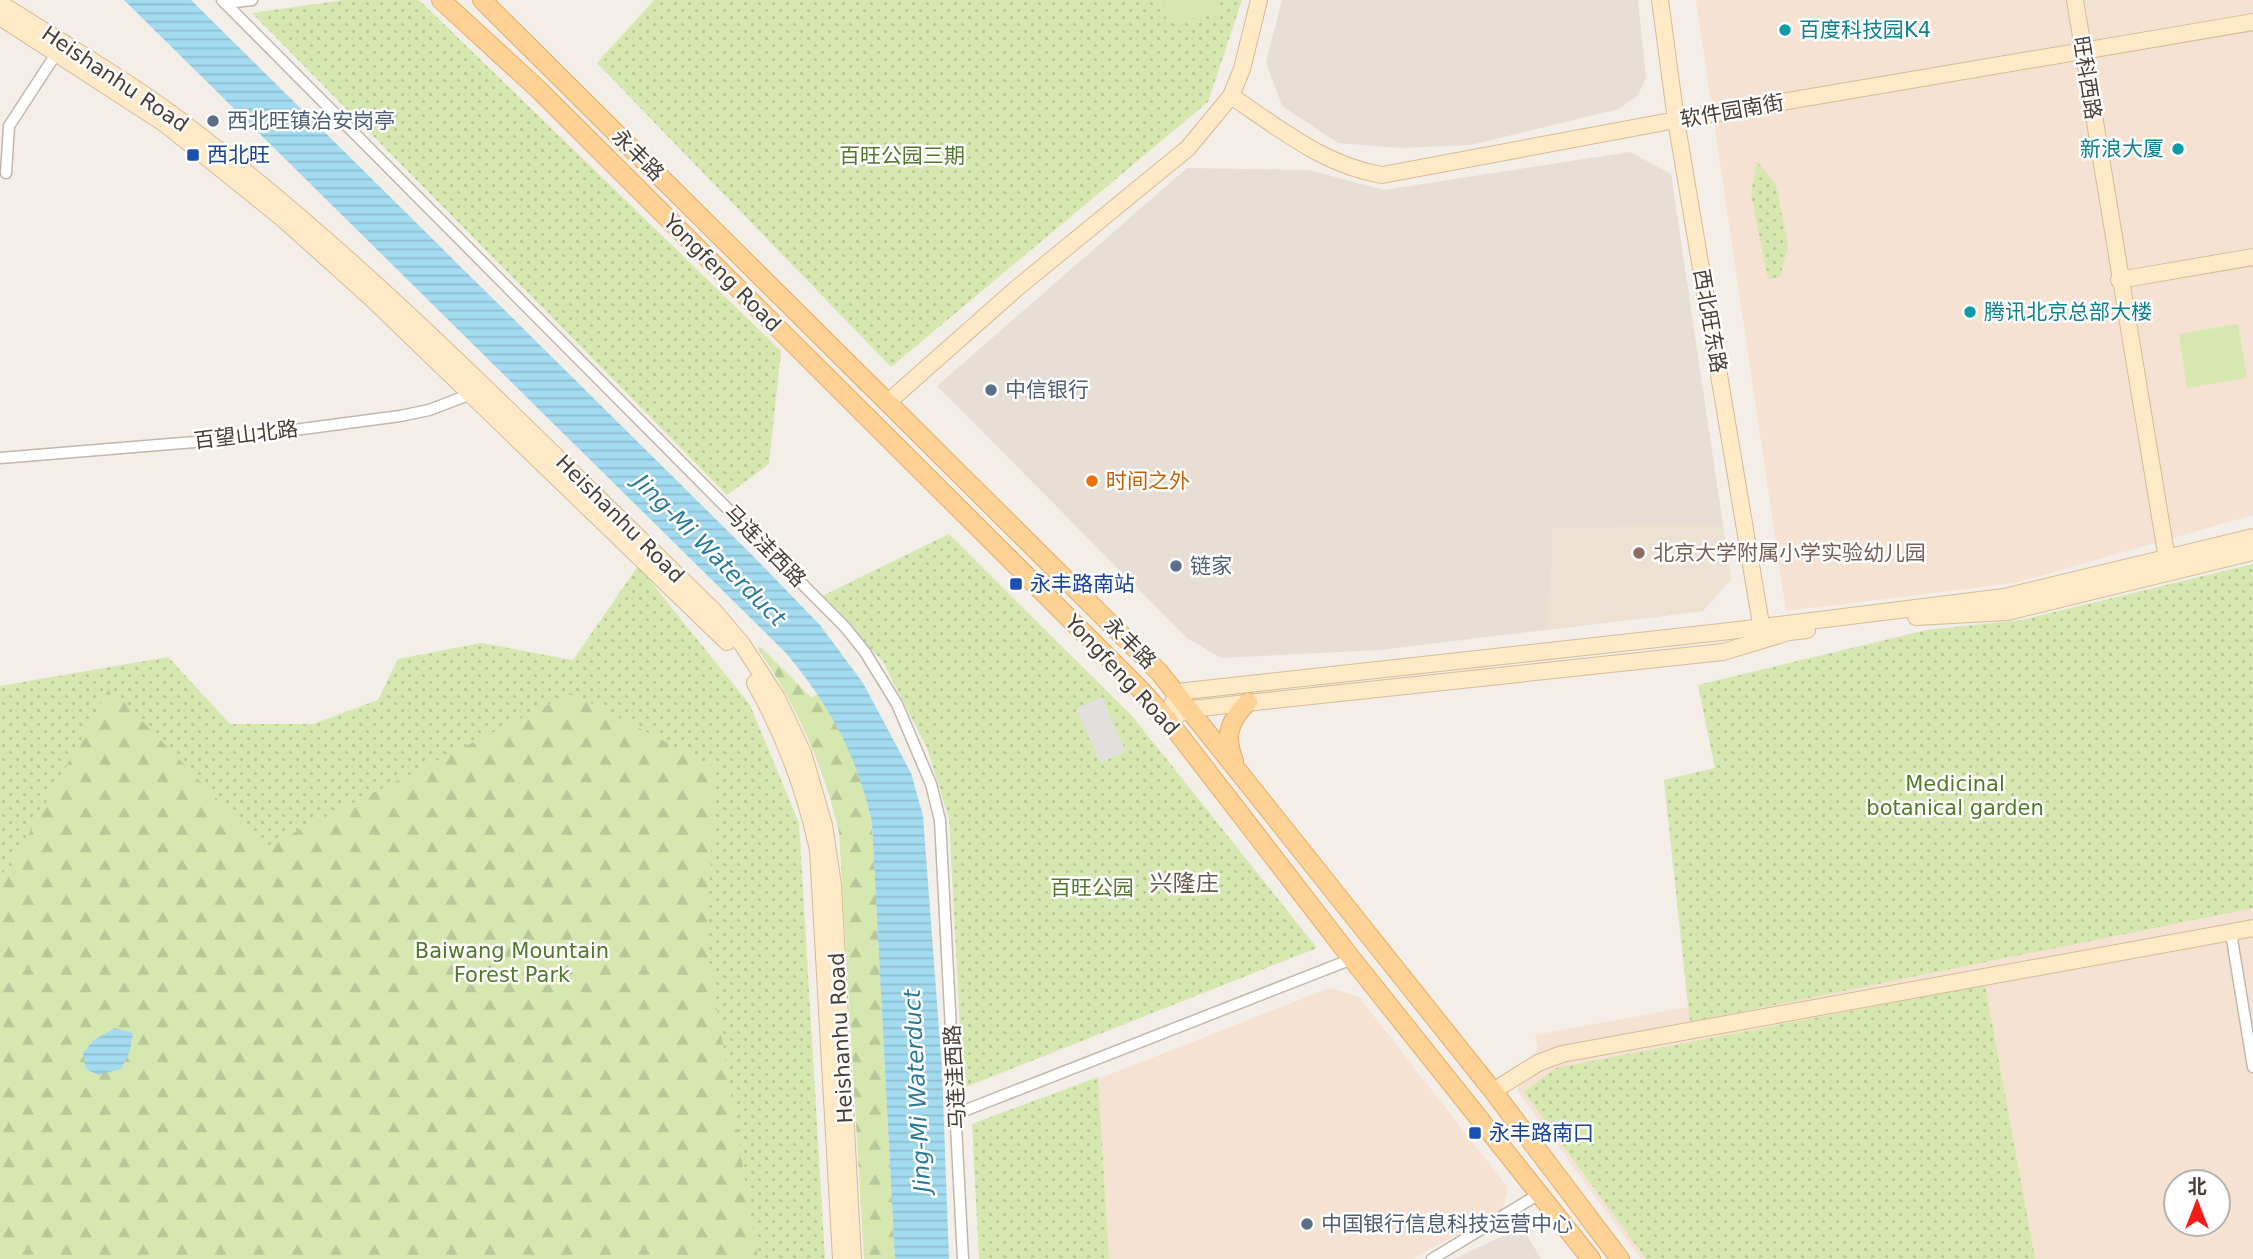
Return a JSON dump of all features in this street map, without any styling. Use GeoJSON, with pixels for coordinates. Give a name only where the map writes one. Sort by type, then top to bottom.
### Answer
{"type":"FeatureCollection","features":[{"type":"Feature","properties":{"kind":"main road","name":"Yongfeng Road"},"geometry":{"type":"LineString","coordinates":[[441,0],[542,92],[1167,719],[1352,959],[1591,1259]]}},
{"type":"Feature","properties":{"kind":"main road","name":"永丰路"},"geometry":{"type":"LineString","coordinates":[[482,0],[1177,692],[1493,1091],[1620,1259]]}},
{"type":"Feature","properties":{"kind":"main road"},"geometry":{"type":"LineString","coordinates":[[542,92],[553,86],[558,75]]}},
{"type":"Feature","properties":{"kind":"main road"},"geometry":{"type":"LineString","coordinates":[[564,115],[569,104],[582,99]]}},
{"type":"Feature","properties":{"kind":"main road"},"geometry":{"type":"LineString","coordinates":[[1238,771],[1227,732],[1233,717],[1248,702]]}},
{"type":"Feature","properties":{"kind":"street"},"geometry":{"type":"LineString","coordinates":[[223,2],[252,0]]}},
{"type":"Feature","properties":{"kind":"street"},"geometry":{"type":"LineString","coordinates":[[887,403],[1017,288],[1188,148],[1231,96],[1242,69],[1259,0]]}},
{"type":"Feature","properties":{"kind":"street","name":"西北旺东路"},"geometry":{"type":"LineString","coordinates":[[1660,0],[1676,120],[1763,634]]}},
{"type":"Feature","properties":{"kind":"street","name":"旺科西路"},"geometry":{"type":"LineString","coordinates":[[2075,0],[2167,559]]}},
{"type":"Feature","properties":{"kind":"street","name":"马连洼西路"},"geometry":{"type":"LineString","coordinates":[[223,2],[845,626],[881,676],[917,747],[940,820],[963,1259]]}},
{"type":"Feature","properties":{"kind":"street","name":"Heishanhu Road"},"geometry":{"type":"LineString","coordinates":[[0,3],[182,123],[320,235],[729,627],[777,698],[803,753],[819,804],[831,863],[853,1259]]}},
{"type":"Feature","properties":{"kind":"street","name":"Heishanhu Road"},"geometry":{"type":"LineString","coordinates":[[0,18],[165,124],[283,219],[478,389],[721,634],[754,680],[792,756],[809,810],[819,860],[841,1259]]}},
{"type":"Feature","properties":{"kind":"street","name":"软件园南街"},"geometry":{"type":"LineString","coordinates":[[1231,96],[1326,158],[1351,170],[1382,175],[1411,172],[1676,120],[2253,22]]}},
{"type":"Feature","properties":{"kind":"street"},"geometry":{"type":"LineString","coordinates":[[6,173],[9,126],[56,54]]}},
{"type":"Feature","properties":{"kind":"street"},"geometry":{"type":"LineString","coordinates":[[2119,280],[2253,257]]}},
{"type":"Feature","properties":{"kind":"street","name":"百望山北路"},"geometry":{"type":"LineString","coordinates":[[0,458],[219,440],[400,416],[429,411],[478,389]]}},
{"type":"Feature","properties":{"kind":"street"},"geometry":{"type":"LineString","coordinates":[[1167,719],[1191,709],[1248,702],[1723,652],[1763,634],[2004,597],[2253,537]]}},
{"type":"Feature","properties":{"kind":"street"},"geometry":{"type":"LineString","coordinates":[[1167,719],[1177,692],[1917,617],[2007,612],[2253,552]]}},
{"type":"Feature","properties":{"kind":"street"},"geometry":{"type":"LineString","coordinates":[[1493,1091],[1538,1063],[1562,1054],[2253,928]]}},
{"type":"Feature","properties":{"kind":"street"},"geometry":{"type":"LineString","coordinates":[[2231,933],[2253,1067]]}},
{"type":"Feature","properties":{"kind":"street"},"geometry":{"type":"LineString","coordinates":[[956,1114],[1352,959]]}},
{"type":"Feature","properties":{"kind":"street"},"geometry":{"type":"LineString","coordinates":[[1432,1259],[1539,1194]]}},
{"type":"Feature","properties":{"kind":"shaded area"},"geometry":{"type":"Polygon","coordinates":[[[1282,0],[1638,0],[1646,78],[1638,95],[1619,109],[1471,145],[1400,148],[1338,143],[1282,106],[1266,62],[1282,0]]]}},
{"type":"Feature","properties":{"kind":"shaded area"},"geometry":{"type":"Polygon","coordinates":[[[1696,0],[2253,0],[2253,515],[2015,583],[1786,611],[1696,0]]]}},
{"type":"Feature","properties":{"kind":"shaded area"},"geometry":{"type":"Polygon","coordinates":[[[1630,152],[1671,174],[1731,579],[1703,611],[1380,650],[1221,658],[1187,638],[937,386],[1187,168],[1309,170],[1384,190],[1630,152]]]}},
{"type":"Feature","properties":{"kind":"shaded area","name":"北京大学附属小学实验幼儿园"},"geometry":{"type":"Polygon","coordinates":[[[1723,526],[1731,579],[1703,611],[1547,630],[1553,527],[1723,526]]]}},
{"type":"Feature","properties":{"kind":"shaded area"},"geometry":{"type":"Polygon","coordinates":[[[2253,564],[2253,1259],[1641,1259],[1517,1090],[1538,1048],[1535,1035],[1688,1007],[1664,780],[1715,768],[1698,685],[1927,630],[2022,620],[2253,564]]]}},
{"type":"Feature","properties":{"kind":"shaded area"},"geometry":{"type":"Polygon","coordinates":[[[1102,697],[1126,751],[1100,763],[1076,709],[1102,697]]]}},
{"type":"Feature","properties":{"kind":"shaded area"},"geometry":{"type":"Polygon","coordinates":[[[1330,988],[1359,997],[1508,1188],[1502,1210],[1412,1259],[1109,1259],[1098,1079],[1330,988]]]}},
{"type":"Feature","properties":{"kind":"shaded area"},"geometry":{"type":"Polygon","coordinates":[[[1522,1227],[1541,1259],[1454,1259],[1522,1227]]]}},
{"type":"Feature","properties":{"kind":"green space"},"geometry":{"type":"Polygon","coordinates":[[[344,0],[419,0],[781,351],[769,464],[727,495],[252,13],[344,0]]]}},
{"type":"Feature","properties":{"kind":"green space","name":"百旺公园三期"},"geometry":{"type":"Polygon","coordinates":[[[654,0],[1242,0],[1208,102],[891,367],[597,63],[654,0]]]}},
{"type":"Feature","properties":{"kind":"green space"},"geometry":{"type":"Polygon","coordinates":[[[1164,0],[1215,0],[1217,15],[1167,22],[1164,0]]]}},
{"type":"Feature","properties":{"kind":"green space"},"geometry":{"type":"Polygon","coordinates":[[[1757,161],[1776,185],[1788,246],[1780,277],[1768,279],[1751,194],[1757,161]]]}},
{"type":"Feature","properties":{"kind":"green space"},"geometry":{"type":"Polygon","coordinates":[[[2238,324],[2247,378],[2187,388],[2179,334],[2238,324]]]}},
{"type":"Feature","properties":{"kind":"green space","name":"百旺公园"},"geometry":{"type":"Polygon","coordinates":[[[949,534],[1133,717],[1317,948],[963,1088],[949,819],[927,748],[883,662],[822,596],[949,534]]]}},
{"type":"Feature","properties":{"kind":"green space","name":"Medicinal botanical garden"},"geometry":{"type":"Polygon","coordinates":[[[2253,564],[2253,908],[1690,1022],[1664,780],[1715,768],[1698,685],[1927,630],[2022,620],[2253,564]]]}},
{"type":"Feature","properties":{"kind":"green space","name":"Baiwang Mountain Forest Park"},"geometry":{"type":"Polygon","coordinates":[[[638,566],[750,705],[799,823],[825,1259],[0,1259],[0,686],[168,657],[230,724],[313,724],[378,700],[398,659],[481,643],[573,660],[638,566]]]}},
{"type":"Feature","properties":{"kind":"green space"},"geometry":{"type":"Polygon","coordinates":[[[757,647],[762,648],[812,698],[819,693],[840,729],[861,779],[872,823],[895,1259],[864,1259],[839,832],[825,782],[807,735],[784,690],[757,647]]]}},
{"type":"Feature","properties":{"kind":"green space","name":"Baiwang Mountain Forest Park"},"geometry":{"type":"Polygon","coordinates":[[[110,687],[264,848],[571,693],[716,768],[706,942],[758,1259],[0,1259],[0,874],[10,868],[110,687]]]}},
{"type":"Feature","properties":{"kind":"green space"},"geometry":{"type":"Polygon","coordinates":[[[1985,985],[2035,1259],[1646,1259],[1524,1092],[1556,1068],[1985,985]]]}},
{"type":"Feature","properties":{"kind":"green space"},"geometry":{"type":"Polygon","coordinates":[[[1098,1077],[1109,1259],[979,1259],[972,1124],[1098,1077]]]}},
{"type":"Feature","properties":{"kind":"water","name":"Jing-Mi Waterduct"},"geometry":{"type":"Polygon","coordinates":[[[124,0],[191,0],[752,555],[820,625],[863,683],[911,773],[923,816],[942,1070],[949,1259],[895,1259],[872,823],[850,753],[816,692],[786,653],[124,0]]]}},
{"type":"Feature","properties":{"kind":"water"},"geometry":{"type":"Polygon","coordinates":[[[115,1028],[133,1033],[130,1051],[121,1069],[98,1075],[86,1069],[83,1053],[94,1040],[115,1028]]]}},
{"type":"Feature","properties":{"kind":"place","name":"百度科技园K4"},"geometry":{"type":"Point","coordinates":[1785,30]}},
{"type":"Feature","properties":{"kind":"place","name":"西北旺镇治安岗亭"},"geometry":{"type":"Point","coordinates":[213,121]}},
{"type":"Feature","properties":{"kind":"place","name":"新浪大厦"},"geometry":{"type":"Point","coordinates":[2178,149]}},
{"type":"Feature","properties":{"kind":"place","name":"西北旺"},"geometry":{"type":"Point","coordinates":[193,155]}},
{"type":"Feature","properties":{"kind":"place","name":"腾讯北京总部大楼"},"geometry":{"type":"Point","coordinates":[1970,312]}},
{"type":"Feature","properties":{"kind":"place","name":"中信银行"},"geometry":{"type":"Point","coordinates":[991,390]}},
{"type":"Feature","properties":{"kind":"place","name":"时间之外"},"geometry":{"type":"Point","coordinates":[1092,481]}},
{"type":"Feature","properties":{"kind":"place","name":"北京大学附属小学实验幼儿园"},"geometry":{"type":"Point","coordinates":[1639,553]}},
{"type":"Feature","properties":{"kind":"place","name":"链家"},"geometry":{"type":"Point","coordinates":[1176,566]}},
{"type":"Feature","properties":{"kind":"place","name":"永丰路南站"},"geometry":{"type":"Point","coordinates":[1016,584]}},
{"type":"Feature","properties":{"kind":"place","name":"永丰路南口"},"geometry":{"type":"Point","coordinates":[1475,1133]}},
{"type":"Feature","properties":{"kind":"place","name":"中国银行信息科技运营中心"},"geometry":{"type":"Point","coordinates":[1307,1224]}},
{"type":"Feature","properties":{"kind":"district","name":"兴隆庄"},"geometry":{"type":"Point","coordinates":[1184,883]}}]}
